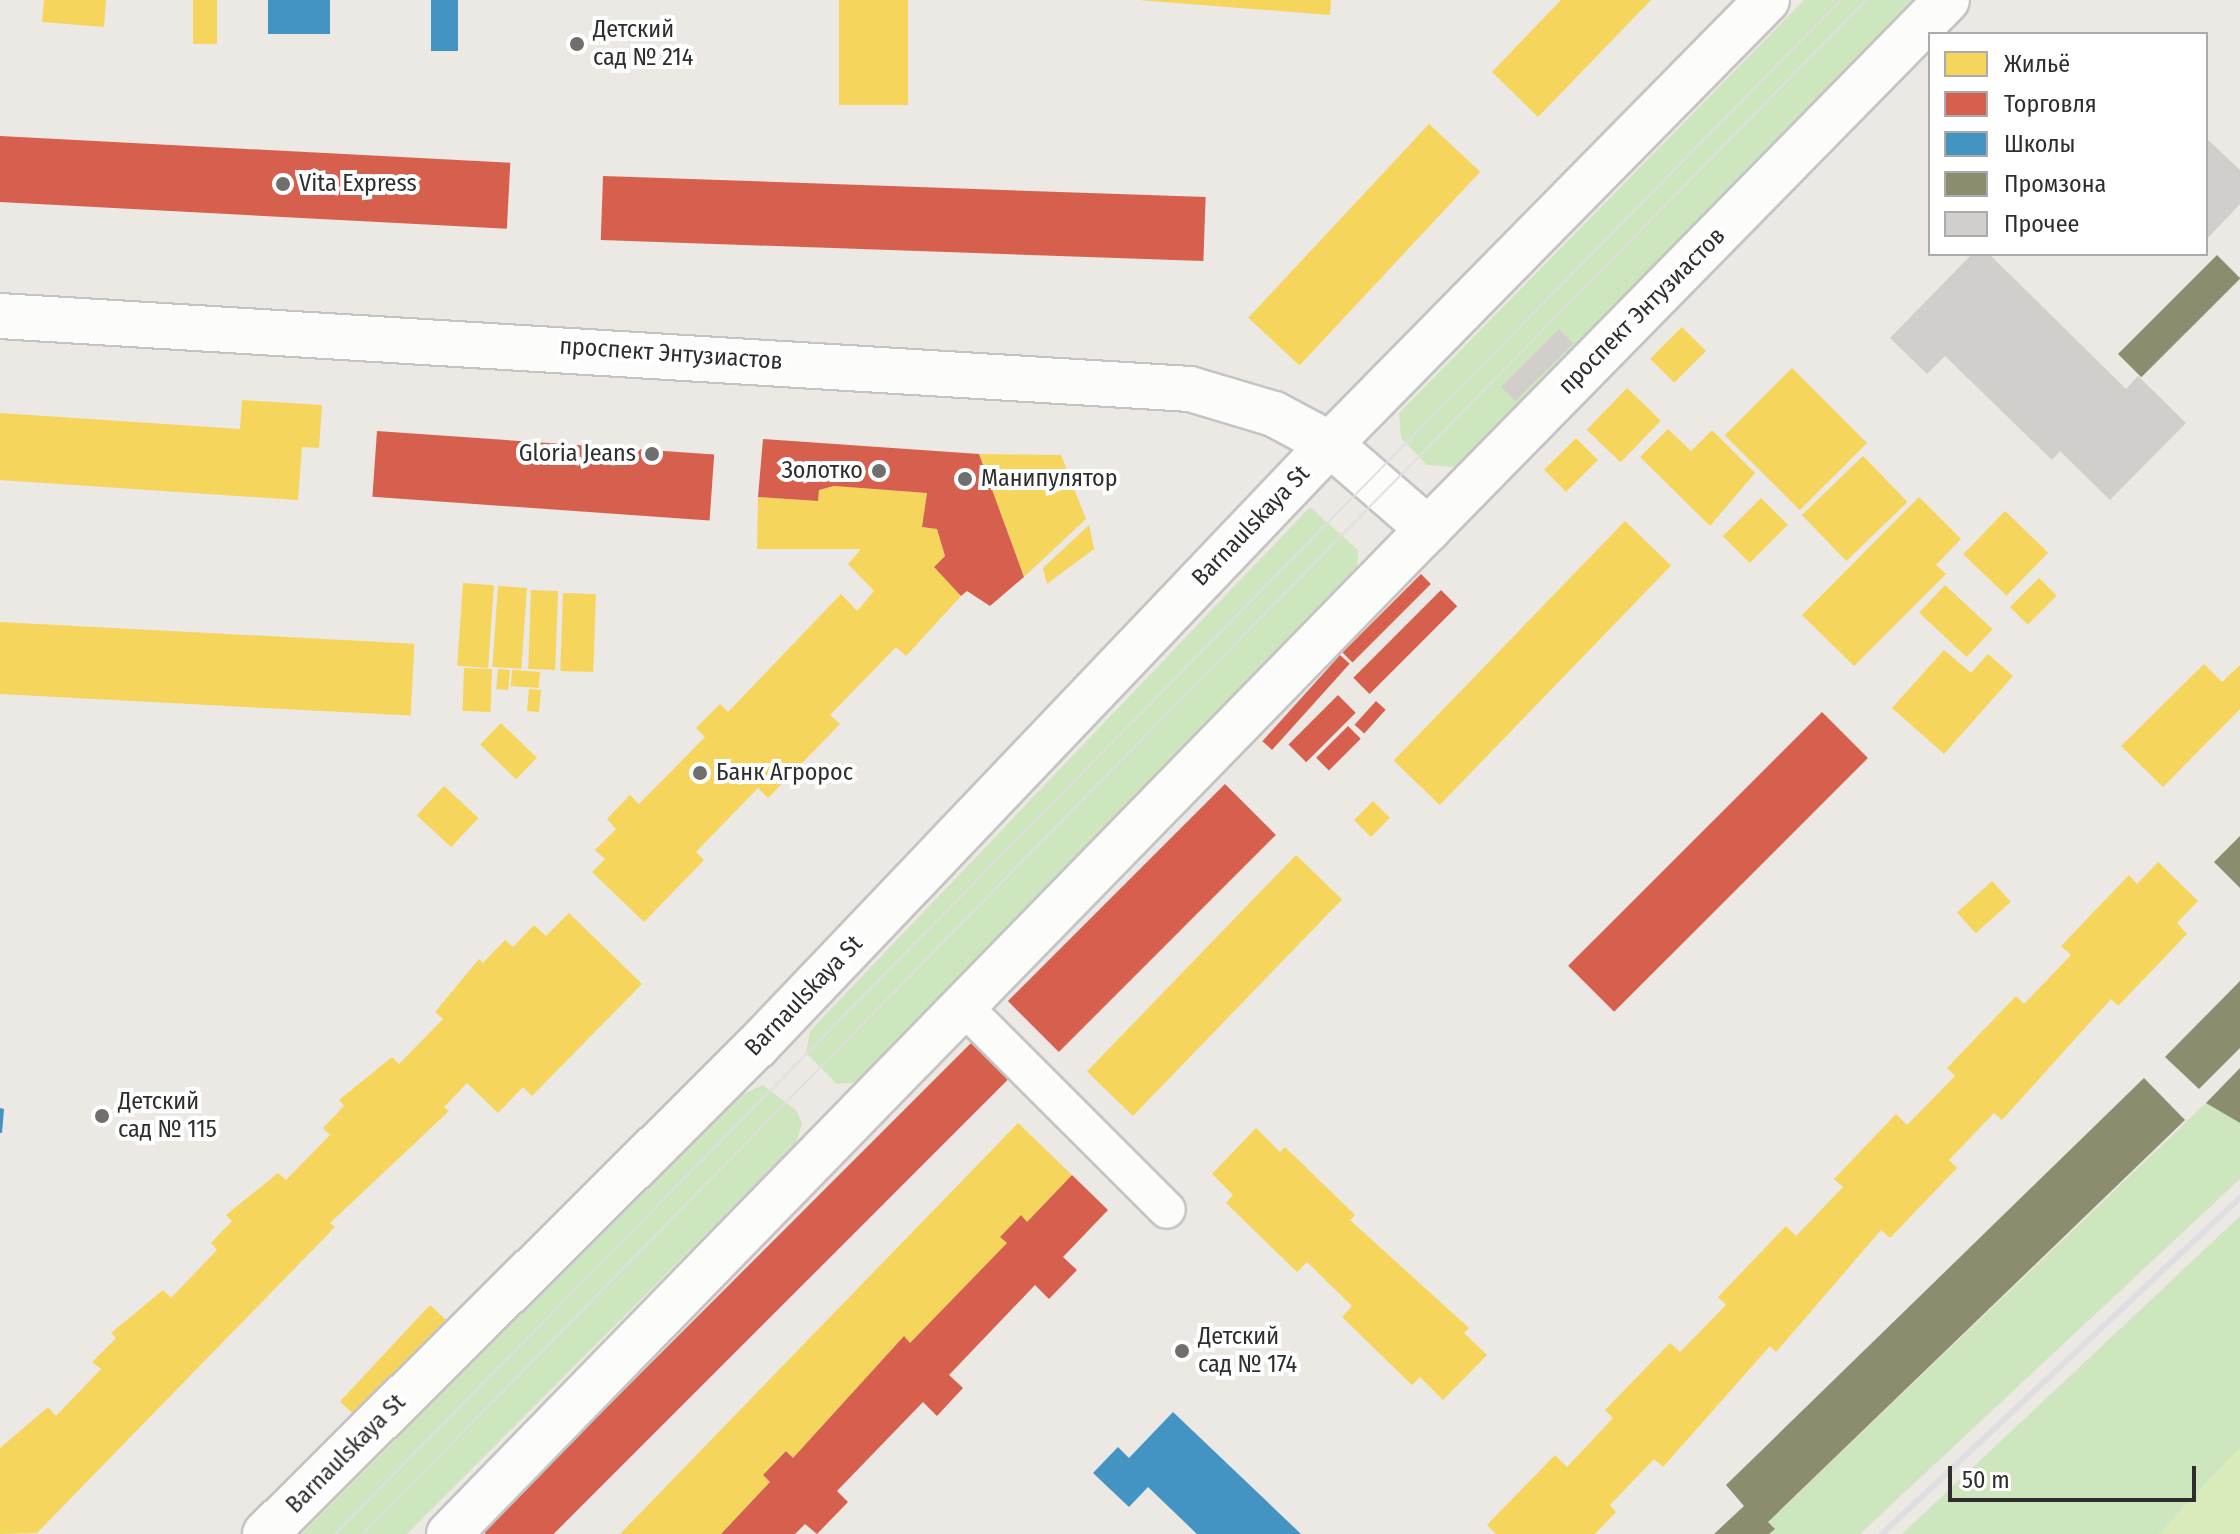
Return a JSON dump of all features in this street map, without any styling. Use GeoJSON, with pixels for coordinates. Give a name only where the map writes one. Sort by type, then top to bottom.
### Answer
{"type":"FeatureCollection","features":[{"type":"Feature","properties":{"kind":"street"},"geometry":{"type":"LineString","coordinates":[[1330,444],[1767,0]]}},
{"type":"Feature","properties":{"kind":"street","name":"проспект Энтузиастов"},"geometry":{"type":"LineString","coordinates":[[0,316],[1190,389],[1274,414],[1330,444],[1428,529],[1947,0]]}},
{"type":"Feature","properties":{"kind":"street","name":"Barnaulskaya St"},"geometry":{"type":"LineString","coordinates":[[265,1534],[756,1047],[1330,444]]}},
{"type":"Feature","properties":{"kind":"street"},"geometry":{"type":"LineString","coordinates":[[449,1534],[1428,529]]}},
{"type":"Feature","properties":{"kind":"street"},"geometry":{"type":"LineString","coordinates":[[963,1006],[1167,1210]]}},
{"type":"Feature","properties":{"kind":"green space"},"geometry":{"type":"Polygon","coordinates":[[[1804,0],[1914,0],[1455,467],[1427,465],[1401,438],[1399,413],[1804,0]]]}},
{"type":"Feature","properties":{"kind":"green space"},"geometry":{"type":"Polygon","coordinates":[[[1310,507],[1358,550],[1357,568],[861,1082],[837,1084],[806,1053],[810,1031],[1310,507]]]}},
{"type":"Feature","properties":{"kind":"green space"},"geometry":{"type":"Polygon","coordinates":[[[763,1085],[796,1110],[802,1123],[796,1144],[407,1534],[301,1534],[741,1095],[763,1085]]]}},
{"type":"Feature","properties":{"kind":"green space"},"geometry":{"type":"Polygon","coordinates":[[[2206,1103],[2240,1123],[2240,1179],[1860,1534],[1769,1534],[1774,1529],[1768,1522],[2206,1103]]]}},
{"type":"Feature","properties":{"kind":"green space"},"geometry":{"type":"Polygon","coordinates":[[[2240,1216],[2240,1490],[2161,1534],[1902,1534],[2240,1216]]]}},
{"type":"Feature","properties":{"kind":"green space"},"geometry":{"type":"Polygon","coordinates":[[[2240,1447],[2240,1534],[2158,1534],[2240,1447]]]}},
{"type":"Feature","properties":{"kind":"building: Жильё"},"geometry":{"type":"Polygon","coordinates":[[[44,0],[106,0],[104,27],[42,22],[44,0]]]}},
{"type":"Feature","properties":{"kind":"building: Жильё"},"geometry":{"type":"Polygon","coordinates":[[[193,0],[217,0],[217,44],[193,44],[193,0]]]}},
{"type":"Feature","properties":{"kind":"building: Жильё"},"geometry":{"type":"Polygon","coordinates":[[[839,0],[908,0],[908,105],[839,105],[839,0]]]}},
{"type":"Feature","properties":{"kind":"building: Жильё"},"geometry":{"type":"Polygon","coordinates":[[[1139,0],[1331,0],[1330,15],[1139,0]]]}},
{"type":"Feature","properties":{"kind":"building: Жильё"},"geometry":{"type":"Polygon","coordinates":[[[1561,0],[1651,0],[1538,117],[1492,72],[1561,0]]]}},
{"type":"Feature","properties":{"kind":"building: Жильё"},"geometry":{"type":"Polygon","coordinates":[[[1429,124],[1480,172],[1299,366],[1248,318],[1429,124]]]}},
{"type":"Feature","properties":{"kind":"building: Жильё"},"geometry":{"type":"Polygon","coordinates":[[[1682,327],[1706,351],[1674,383],[1650,359],[1682,327]]]}},
{"type":"Feature","properties":{"kind":"building: Жильё"},"geometry":{"type":"Polygon","coordinates":[[[1792,368],[1867,443],[1800,510],[1725,435],[1792,368]]]}},
{"type":"Feature","properties":{"kind":"building: Жильё"},"geometry":{"type":"Polygon","coordinates":[[[1627,388],[1661,421],[1621,462],[1587,430],[1627,388]]]}},
{"type":"Feature","properties":{"kind":"building: Жильё"},"geometry":{"type":"Polygon","coordinates":[[[242,400],[322,405],[319,448],[302,447],[298,500],[0,480],[0,413],[240,429],[242,400]]]}},
{"type":"Feature","properties":{"kind":"building: Жильё"},"geometry":{"type":"Polygon","coordinates":[[[1668,429],[1691,451],[1712,430],[1755,473],[1710,526],[1640,457],[1668,429]]]}},
{"type":"Feature","properties":{"kind":"building: Жильё"},"geometry":{"type":"Polygon","coordinates":[[[1576,438],[1598,460],[1566,492],[1544,470],[1576,438]]]}},
{"type":"Feature","properties":{"kind":"building: Жильё"},"geometry":{"type":"Polygon","coordinates":[[[979,454],[1061,455],[1086,519],[1024,577],[979,454]]]}},
{"type":"Feature","properties":{"kind":"building: Жильё"},"geometry":{"type":"Polygon","coordinates":[[[1863,456],[1907,502],[1846,561],[1802,515],[1863,456]]]}},
{"type":"Feature","properties":{"kind":"building: Жильё"},"geometry":{"type":"Polygon","coordinates":[[[834,486],[927,493],[922,527],[937,529],[945,556],[934,567],[961,596],[906,656],[896,647],[830,715],[840,724],[768,798],[758,788],[696,852],[704,860],[644,922],[592,872],[605,859],[595,850],[616,829],[607,819],[630,795],[639,804],[705,737],[696,728],[720,704],[728,712],[841,594],[857,611],[874,591],[848,564],[861,549],[757,549],[758,497],[818,501],[819,490],[834,486]]]}},
{"type":"Feature","properties":{"kind":"building: Жильё"},"geometry":{"type":"Polygon","coordinates":[[[1919,497],[1961,539],[1936,565],[1946,574],[1854,666],[1802,615],[1919,497]]]}},
{"type":"Feature","properties":{"kind":"building: Жильё"},"geometry":{"type":"Polygon","coordinates":[[[1761,498],[1788,525],[1750,563],[1723,536],[1761,498]]]}},
{"type":"Feature","properties":{"kind":"building: Жильё"},"geometry":{"type":"Polygon","coordinates":[[[2005,511],[2048,553],[2006,596],[1963,554],[2005,511]]]}},
{"type":"Feature","properties":{"kind":"building: Жильё"},"geometry":{"type":"Polygon","coordinates":[[[1625,521],[1671,565],[1440,805],[1394,761],[1625,521]]]}},
{"type":"Feature","properties":{"kind":"building: Жильё"},"geometry":{"type":"Polygon","coordinates":[[[1089,525],[1094,549],[1047,584],[1043,568],[1089,525]]]}},
{"type":"Feature","properties":{"kind":"building: Жильё"},"geometry":{"type":"Polygon","coordinates":[[[2039,578],[2057,596],[2028,625],[2010,607],[2039,578]]]}},
{"type":"Feature","properties":{"kind":"building: Жильё"},"geometry":{"type":"Polygon","coordinates":[[[463,583],[494,585],[488,668],[457,666],[463,583]]]}},
{"type":"Feature","properties":{"kind":"building: Жильё"},"geometry":{"type":"Polygon","coordinates":[[[1945,585],[1993,629],[1967,657],[1919,613],[1945,585]]]}},
{"type":"Feature","properties":{"kind":"building: Жильё"},"geometry":{"type":"Polygon","coordinates":[[[498,586],[527,588],[521,669],[492,667],[498,586]]]}},
{"type":"Feature","properties":{"kind":"building: Жильё"},"geometry":{"type":"Polygon","coordinates":[[[531,590],[558,591],[555,670],[528,669],[531,590]]]}},
{"type":"Feature","properties":{"kind":"building: Жильё"},"geometry":{"type":"Polygon","coordinates":[[[563,593],[596,594],[593,672],[560,671],[563,593]]]}},
{"type":"Feature","properties":{"kind":"building: Жильё"},"geometry":{"type":"Polygon","coordinates":[[[0,622],[414,644],[411,716],[0,694],[0,622]]]}},
{"type":"Feature","properties":{"kind":"building: Жильё"},"geometry":{"type":"Polygon","coordinates":[[[1944,650],[1971,673],[1988,654],[2013,676],[1944,754],[1892,708],[1944,650]]]}},
{"type":"Feature","properties":{"kind":"building: Жильё"},"geometry":{"type":"Polygon","coordinates":[[[2204,664],[2222,682],[2240,665],[2240,709],[2163,787],[2121,746],[2204,664]]]}},
{"type":"Feature","properties":{"kind":"building: Жильё"},"geometry":{"type":"Polygon","coordinates":[[[464,668],[492,669],[490,712],[462,711],[464,668]]]}},
{"type":"Feature","properties":{"kind":"building: Жильё"},"geometry":{"type":"Polygon","coordinates":[[[498,669],[510,670],[508,690],[496,689],[498,669]]]}},
{"type":"Feature","properties":{"kind":"building: Жильё"},"geometry":{"type":"Polygon","coordinates":[[[512,670],[540,672],[539,688],[511,686],[512,670]]]}},
{"type":"Feature","properties":{"kind":"building: Жильё"},"geometry":{"type":"Polygon","coordinates":[[[529,689],[541,690],[539,712],[527,711],[529,689]]]}},
{"type":"Feature","properties":{"kind":"building: Жильё"},"geometry":{"type":"Polygon","coordinates":[[[501,723],[537,758],[516,779],[480,745],[501,723]]]}},
{"type":"Feature","properties":{"kind":"building: Жильё"},"geometry":{"type":"Polygon","coordinates":[[[444,786],[478,818],[451,847],[417,815],[444,786]]]}},
{"type":"Feature","properties":{"kind":"building: Жильё"},"geometry":{"type":"Polygon","coordinates":[[[1373,801],[1390,818],[1371,837],[1354,820],[1373,801]]]}},
{"type":"Feature","properties":{"kind":"building: Жильё"},"geometry":{"type":"Polygon","coordinates":[[[1296,855],[1342,899],[1133,1116],[1087,1072],[1296,855]]]}},
{"type":"Feature","properties":{"kind":"building: Жильё"},"geometry":{"type":"Polygon","coordinates":[[[2158,862],[2198,901],[2177,923],[2187,934],[2118,1006],[2111,999],[2002,1120],[1994,1113],[1949,1160],[1957,1168],[1890,1238],[1881,1230],[1776,1352],[1770,1346],[1663,1467],[1654,1459],[1610,1505],[1616,1512],[1595,1534],[1496,1534],[1487,1525],[1555,1455],[1567,1467],[1613,1418],[1605,1410],[1670,1343],[1680,1352],[1726,1305],[1718,1297],[1786,1226],[1796,1236],[1843,1187],[1834,1179],[1896,1114],[1907,1125],[1955,1076],[1947,1068],[2016,996],[2024,1004],[2071,955],[2061,946],[2129,875],[2137,884],[2158,862]]]}},
{"type":"Feature","properties":{"kind":"building: Жильё"},"geometry":{"type":"Polygon","coordinates":[[[1992,881],[2011,902],[1976,933],[1957,912],[1992,881]]]}},
{"type":"Feature","properties":{"kind":"building: Жильё"},"geometry":{"type":"Polygon","coordinates":[[[569,913],[642,984],[532,1096],[523,1087],[498,1113],[467,1083],[444,1107],[449,1111],[330,1223],[335,1227],[37,1533],[0,1534],[0,1448],[48,1407],[56,1416],[101,1369],[92,1362],[116,1338],[111,1333],[163,1290],[171,1298],[217,1250],[211,1243],[232,1221],[226,1215],[278,1173],[286,1180],[330,1135],[323,1128],[344,1106],[339,1100],[392,1057],[399,1064],[443,1019],[435,1012],[479,959],[483,963],[505,940],[513,947],[534,925],[546,936],[569,913]]]}},
{"type":"Feature","properties":{"kind":"building: Жильё"},"geometry":{"type":"Polygon","coordinates":[[[1018,1123],[1072,1175],[1027,1222],[1021,1215],[1000,1237],[1007,1243],[910,1343],[904,1336],[793,1458],[786,1451],[763,1475],[770,1482],[721,1534],[620,1534],[1018,1123]]]}},
{"type":"Feature","properties":{"kind":"building: Жильё"},"geometry":{"type":"Polygon","coordinates":[[[1256,1128],[1280,1152],[1285,1147],[1355,1215],[1350,1220],[1469,1328],[1464,1333],[1487,1355],[1443,1400],[1420,1377],[1412,1385],[1342,1317],[1352,1306],[1307,1262],[1297,1272],[1226,1203],[1233,1195],[1212,1174],[1256,1128]]]}},
{"type":"Feature","properties":{"kind":"building: Жильё"},"geometry":{"type":"Polygon","coordinates":[[[430,1305],[446,1320],[356,1417],[340,1402],[430,1305]]]}},
{"type":"Feature","properties":{"kind":"building: Торговля"},"geometry":{"type":"Polygon","coordinates":[[[0,136],[510,163],[507,229],[0,202],[0,136]]]}},
{"type":"Feature","properties":{"kind":"building: Торговля"},"geometry":{"type":"Polygon","coordinates":[[[603,176],[1206,197],[1203,261],[601,240],[603,176]]]}},
{"type":"Feature","properties":{"kind":"building: Торговля"},"geometry":{"type":"Polygon","coordinates":[[[377,431],[714,455],[710,520],[372,497],[377,431]]]}},
{"type":"Feature","properties":{"kind":"building: Торговля"},"geometry":{"type":"Polygon","coordinates":[[[763,439],[979,454],[1024,577],[990,606],[967,591],[961,596],[934,567],[945,556],[937,529],[922,527],[927,493],[834,486],[819,490],[818,501],[758,497],[763,439]]]}},
{"type":"Feature","properties":{"kind":"building: Торговля"},"geometry":{"type":"Polygon","coordinates":[[[1421,574],[1431,584],[1352,662],[1343,652],[1421,574]]]}},
{"type":"Feature","properties":{"kind":"building: Торговля"},"geometry":{"type":"Polygon","coordinates":[[[1441,590],[1457,606],[1370,694],[1353,678],[1441,590]]]}},
{"type":"Feature","properties":{"kind":"building: Торговля"},"geometry":{"type":"Polygon","coordinates":[[[1340,655],[1350,664],[1272,750],[1262,741],[1340,655]]]}},
{"type":"Feature","properties":{"kind":"building: Торговля"},"geometry":{"type":"Polygon","coordinates":[[[1338,695],[1356,713],[1306,762],[1289,744],[1338,695]]]}},
{"type":"Feature","properties":{"kind":"building: Торговля"},"geometry":{"type":"Polygon","coordinates":[[[1376,701],[1386,710],[1364,733],[1355,725],[1376,701]]]}},
{"type":"Feature","properties":{"kind":"building: Торговля"},"geometry":{"type":"Polygon","coordinates":[[[1822,712],[1868,758],[1614,1012],[1568,966],[1822,712]]]}},
{"type":"Feature","properties":{"kind":"building: Торговля"},"geometry":{"type":"Polygon","coordinates":[[[1348,726],[1361,739],[1329,771],[1316,758],[1348,726]]]}},
{"type":"Feature","properties":{"kind":"building: Торговля"},"geometry":{"type":"Polygon","coordinates":[[[1225,784],[1276,835],[1059,1052],[1008,1001],[1225,784]]]}},
{"type":"Feature","properties":{"kind":"building: Торговля"},"geometry":{"type":"Polygon","coordinates":[[[980,1034],[1017,1071],[554,1534],[486,1534],[483,1531],[980,1034]]]}},
{"type":"Feature","properties":{"kind":"building: Торговля"},"geometry":{"type":"Polygon","coordinates":[[[1072,1175],[1108,1210],[1063,1257],[1077,1270],[1049,1299],[1035,1285],[949,1375],[963,1388],[937,1416],[923,1402],[837,1491],[848,1502],[817,1534],[805,1524],[795,1534],[721,1534],[770,1482],[763,1475],[786,1451],[793,1458],[904,1336],[910,1343],[1007,1243],[1000,1237],[1021,1215],[1027,1222],[1072,1175]]]}},
{"type":"Feature","properties":{"kind":"building: Школы"},"geometry":{"type":"Polygon","coordinates":[[[268,0],[330,0],[330,34],[268,34],[268,0]]]}},
{"type":"Feature","properties":{"kind":"building: Школы"},"geometry":{"type":"Polygon","coordinates":[[[431,0],[458,0],[458,51],[431,51],[431,0]]]}},
{"type":"Feature","properties":{"kind":"building: Школы"},"geometry":{"type":"Polygon","coordinates":[[[0,1108],[4,1109],[2,1133],[0,1133],[0,1108]]]}},
{"type":"Feature","properties":{"kind":"building: Школы"},"geometry":{"type":"Polygon","coordinates":[[[1173,1412],[1301,1534],[1197,1534],[1148,1487],[1129,1507],[1093,1473],[1118,1447],[1129,1458],[1173,1412]]]}},
{"type":"Feature","properties":{"kind":"building: Промзона"},"geometry":{"type":"Polygon","coordinates":[[[2217,255],[2240,279],[2141,377],[2118,354],[2217,255]]]}},
{"type":"Feature","properties":{"kind":"building: Промзона"},"geometry":{"type":"Polygon","coordinates":[[[2240,836],[2240,888],[2214,862],[2240,836]]]}},
{"type":"Feature","properties":{"kind":"building: Промзона"},"geometry":{"type":"Polygon","coordinates":[[[2240,981],[2240,1048],[2199,1089],[2165,1057],[2240,981]]]}},
{"type":"Feature","properties":{"kind":"building: Промзона"},"geometry":{"type":"Polygon","coordinates":[[[2240,1068],[2240,1123],[2206,1103],[2240,1068]]]}},
{"type":"Feature","properties":{"kind":"building: Промзона"},"geometry":{"type":"Polygon","coordinates":[[[2144,1078],[2185,1120],[1768,1522],[1775,1529],[1769,1534],[1714,1534],[1744,1506],[1726,1485],[2144,1078]]]}},
{"type":"Feature","properties":{"kind":"building: Прочее"},"geometry":{"type":"Polygon","coordinates":[[[2208,140],[2240,170],[2240,204],[2208,238],[2208,140]]]}},
{"type":"Feature","properties":{"kind":"building: Прочее"},"geometry":{"type":"Polygon","coordinates":[[[1970,256],[1991,256],[2126,389],[2138,376],[2186,423],[2110,500],[2060,451],[2052,460],[1945,356],[1927,374],[1890,338],[1970,256]]]}},
{"type":"Feature","properties":{"kind":"building: Прочее"},"geometry":{"type":"Polygon","coordinates":[[[1559,329],[1573,343],[1515,401],[1501,387],[1559,329]]]}},
{"type":"Feature","properties":{"kind":"tram line"},"geometry":{"type":"LineString","coordinates":[[335,1534],[1841,0]]}},
{"type":"Feature","properties":{"kind":"tram line"},"geometry":{"type":"LineString","coordinates":[[363,1534],[1866,0]]}},
{"type":"Feature","properties":{"kind":"railway"},"geometry":{"type":"LineString","coordinates":[[1882,1534],[2240,1198]]}},
{"type":"Feature","properties":{"kind":"place","name":"Детский сад № 214"},"geometry":{"type":"Point","coordinates":[577,44]}},
{"type":"Feature","properties":{"kind":"place","name":"Vita Express"},"geometry":{"type":"Point","coordinates":[283,184]}},
{"type":"Feature","properties":{"kind":"place","name":"Gloria Jeans"},"geometry":{"type":"Point","coordinates":[652,454]}},
{"type":"Feature","properties":{"kind":"place","name":"Золотко"},"geometry":{"type":"Point","coordinates":[879,471]}},
{"type":"Feature","properties":{"kind":"place","name":"Манипулятор"},"geometry":{"type":"Point","coordinates":[965,479]}},
{"type":"Feature","properties":{"kind":"place","name":"Банк Агророс"},"geometry":{"type":"Point","coordinates":[700,773]}},
{"type":"Feature","properties":{"kind":"place","name":"Детский сад № 115"},"geometry":{"type":"Point","coordinates":[102,1116]}},
{"type":"Feature","properties":{"kind":"place","name":"Детский сад № 174"},"geometry":{"type":"Point","coordinates":[1182,1351]}}]}
